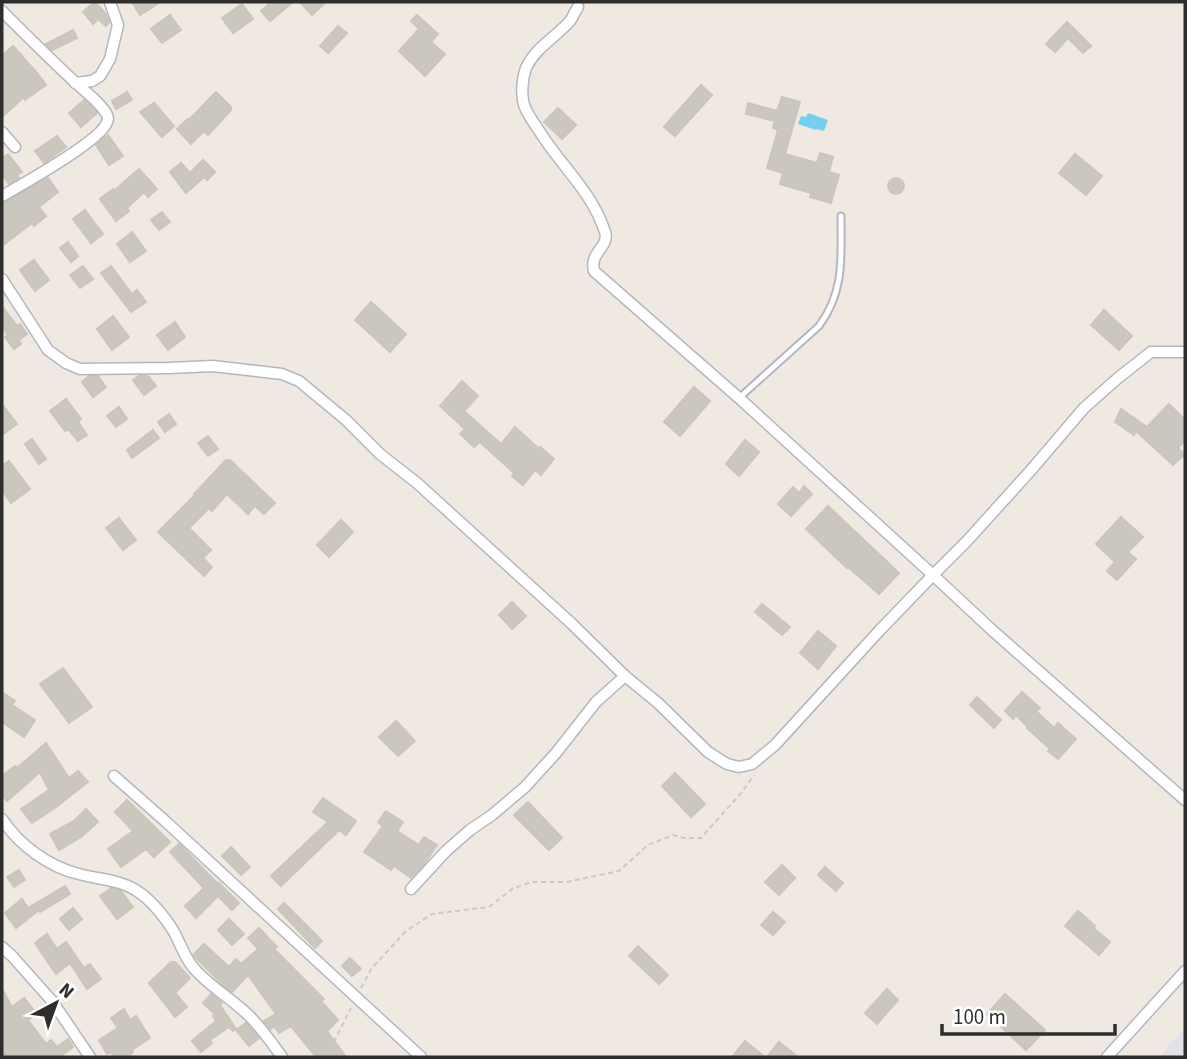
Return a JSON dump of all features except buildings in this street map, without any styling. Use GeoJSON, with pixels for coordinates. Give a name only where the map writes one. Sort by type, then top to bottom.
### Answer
{"type":"FeatureCollection","features":[{"type":"Feature","properties":{"kind":"street"},"geometry":{"type":"LineString","coordinates":[[75,83],[92,81],[100,76],[110,60],[118,25],[110,2]]}},
{"type":"Feature","properties":{"kind":"street"},"geometry":{"type":"LineString","coordinates":[[578,7],[571,19],[537,52],[526,68],[522,89],[524,105],[546,143],[591,200],[606,233],[605,241],[593,261],[594,271],[738,398],[993,631],[1185,800]]}},
{"type":"Feature","properties":{"kind":"street"},"geometry":{"type":"LineString","coordinates":[[2,11],[108,115],[106,125],[94,138],[2,196]]}},
{"type":"Feature","properties":{"kind":"street"},"geometry":{"type":"LineString","coordinates":[[2,132],[15,147]]}},
{"type":"Feature","properties":{"kind":"street"},"geometry":{"type":"LineString","coordinates":[[2,279],[48,350],[80,369],[213,366],[282,374],[299,381],[346,420],[380,454],[417,483],[708,751],[727,764],[740,767],[752,764],[775,745],[880,630],[967,541],[1084,408],[1151,352],[1185,352]]}},
{"type":"Feature","properties":{"kind":"street"},"geometry":{"type":"LineString","coordinates":[[411,889],[454,844],[525,787],[596,702],[625,676]]}},
{"type":"Feature","properties":{"kind":"street"},"geometry":{"type":"LineString","coordinates":[[114,776],[421,1057]]}},
{"type":"Feature","properties":{"kind":"street"},"geometry":{"type":"LineString","coordinates":[[2,819],[8,829],[32,851],[62,869],[114,880],[142,894],[177,937],[191,965],[248,1014],[282,1057]]}},
{"type":"Feature","properties":{"kind":"street"},"geometry":{"type":"LineString","coordinates":[[2,947],[52,1001],[90,1057]]}},
{"type":"Feature","properties":{"kind":"street"},"geometry":{"type":"LineString","coordinates":[[1107,1057],[1185,971]]}},
{"type":"Feature","properties":{"kind":"lane"},"geometry":{"type":"LineString","coordinates":[[738,398],[819,326],[833,304],[841,275],[841,216]]}},
{"type":"Feature","properties":{"kind":"path"},"geometry":{"type":"LineString","coordinates":[[326,1057],[372,968],[406,931],[432,914],[489,907],[512,890],[531,882],[567,882],[619,871],[648,845],[673,835],[701,838],[742,792],[759,768]]}},
{"type":"Feature","properties":{"kind":"shaded area"},"geometry":{"type":"Polygon","coordinates":[[[1185,1028],[1185,1057],[1159,1057],[1185,1028]]]}},
{"type":"Feature","properties":{"kind":"water"},"geometry":{"type":"Polygon","coordinates":[[[808,113],[828,120],[824,131],[798,124],[801,116],[806,117],[808,113]]]}}]}
